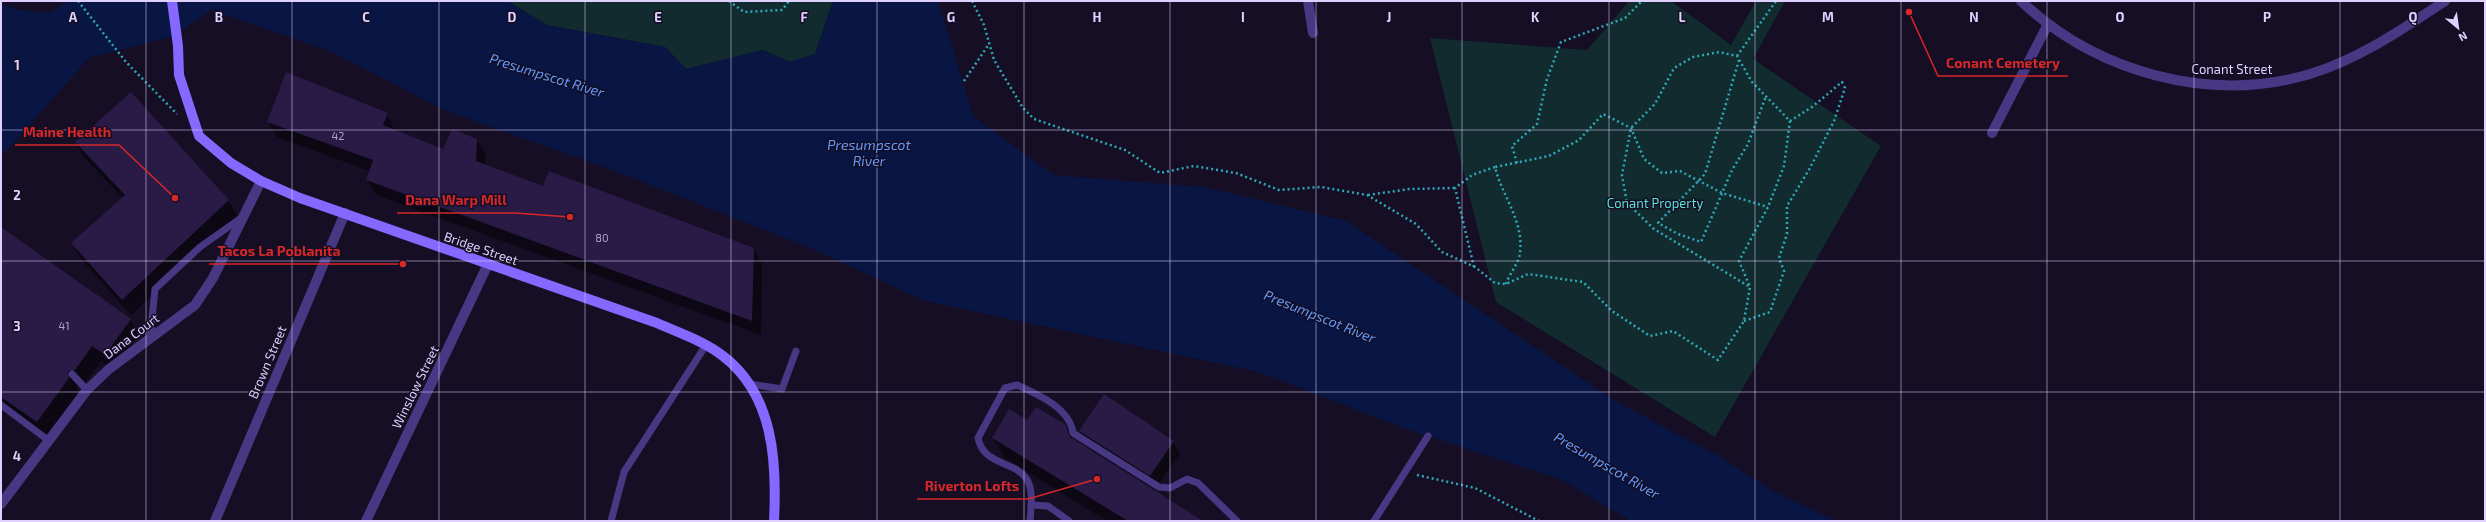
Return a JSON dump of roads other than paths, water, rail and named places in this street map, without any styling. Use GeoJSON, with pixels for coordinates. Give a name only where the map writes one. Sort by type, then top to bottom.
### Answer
{"type":"FeatureCollection","features":[{"type":"Feature","properties":{"kind":"street","name":"Bridge Street"},"geometry":{"type":"LineString","coordinates":[[172,1],[178,46],[179,75],[199,136],[231,163],[261,181],[300,198],[657,323],[706,345],[737,368],[750,384],[760,402],[767,423],[773,454],[774,521]]}},
{"type":"Feature","properties":{"kind":"street"},"geometry":{"type":"LineString","coordinates":[[1308,1],[1313,33]]}},
{"type":"Feature","properties":{"kind":"street","name":"Conant Street"},"geometry":{"type":"LineString","coordinates":[[2021,1],[2048,24],[2085,49],[2118,64],[2151,75],[2185,82],[2250,85],[2281,82],[2339,63],[2394,35],[2445,1]]}},
{"type":"Feature","properties":{"kind":"street"},"geometry":{"type":"LineString","coordinates":[[1992,133],[2048,24]]}},
{"type":"Feature","properties":{"kind":"street","name":"Dana Court"},"geometry":{"type":"LineString","coordinates":[[1,504],[87,390],[109,369],[195,305],[213,278],[241,218],[261,181]]}},
{"type":"Feature","properties":{"kind":"street","name":"Brown Street"},"geometry":{"type":"LineString","coordinates":[[215,521],[345,213]]}},
{"type":"Feature","properties":{"kind":"street","name":"Winslow Street"},"geometry":{"type":"LineString","coordinates":[[366,521],[488,264]]}},
{"type":"Feature","properties":{"kind":"lane"},"geometry":{"type":"LineString","coordinates":[[150,338],[155,289],[200,247],[241,218]]}},
{"type":"Feature","properties":{"kind":"lane"},"geometry":{"type":"LineString","coordinates":[[611,521],[611,515],[624,472],[706,345]]}},
{"type":"Feature","properties":{"kind":"lane"},"geometry":{"type":"LineString","coordinates":[[750,384],[782,389],[796,350]]}},
{"type":"Feature","properties":{"kind":"lane"},"geometry":{"type":"LineString","coordinates":[[72,374],[87,390]]}},
{"type":"Feature","properties":{"kind":"lane"},"geometry":{"type":"LineString","coordinates":[[1030,521],[1031,505],[1029,485],[1026,477],[984,453],[978,438],[1005,388],[1017,385],[1048,398],[1072,425],[1073,433],[1158,487],[1170,488],[1187,479],[1198,483],[1237,521]]}},
{"type":"Feature","properties":{"kind":"lane"},"geometry":{"type":"LineString","coordinates":[[1,405],[48,440]]}},
{"type":"Feature","properties":{"kind":"lane"},"geometry":{"type":"LineString","coordinates":[[1374,521],[1428,436]]}},
{"type":"Feature","properties":{"kind":"lane"},"geometry":{"type":"LineString","coordinates":[[1031,505],[1048,506],[1069,521]]}},
{"type":"Feature","properties":{"kind":"water","name":"Presumpscot River"},"geometry":{"type":"Polygon","coordinates":[[[68,1],[507,1],[547,25],[665,47],[686,69],[763,50],[789,62],[815,54],[833,1],[938,1],[974,117],[1054,175],[1204,187],[1346,221],[1617,402],[1717,455],[1775,492],[1837,521],[1631,521],[1562,480],[1406,429],[1259,372],[925,301],[815,250],[610,169],[449,112],[329,51],[212,10],[171,37],[89,58],[1,157],[1,6],[3,4],[20,10],[50,13],[68,1]]]}},
{"type":"Feature","properties":{"kind":"place","name":"Conant Cemetery"},"geometry":{"type":"Point","coordinates":[1909,12]}},
{"type":"Feature","properties":{"kind":"place","name":"Maine Health"},"geometry":{"type":"Point","coordinates":[175,198]}},
{"type":"Feature","properties":{"kind":"place","name":"Dana Warp Mill"},"geometry":{"type":"Point","coordinates":[570,217]}},
{"type":"Feature","properties":{"kind":"place","name":"Tacos La Poblanita"},"geometry":{"type":"Point","coordinates":[403,264]}},
{"type":"Feature","properties":{"kind":"place","name":"Riverton Lofts"},"geometry":{"type":"Point","coordinates":[1097,479]}},
{"type":"Feature","properties":{"kind":"park label","name":"Conant Property"},"geometry":{"type":"Point","coordinates":[1655,203]}}]}
